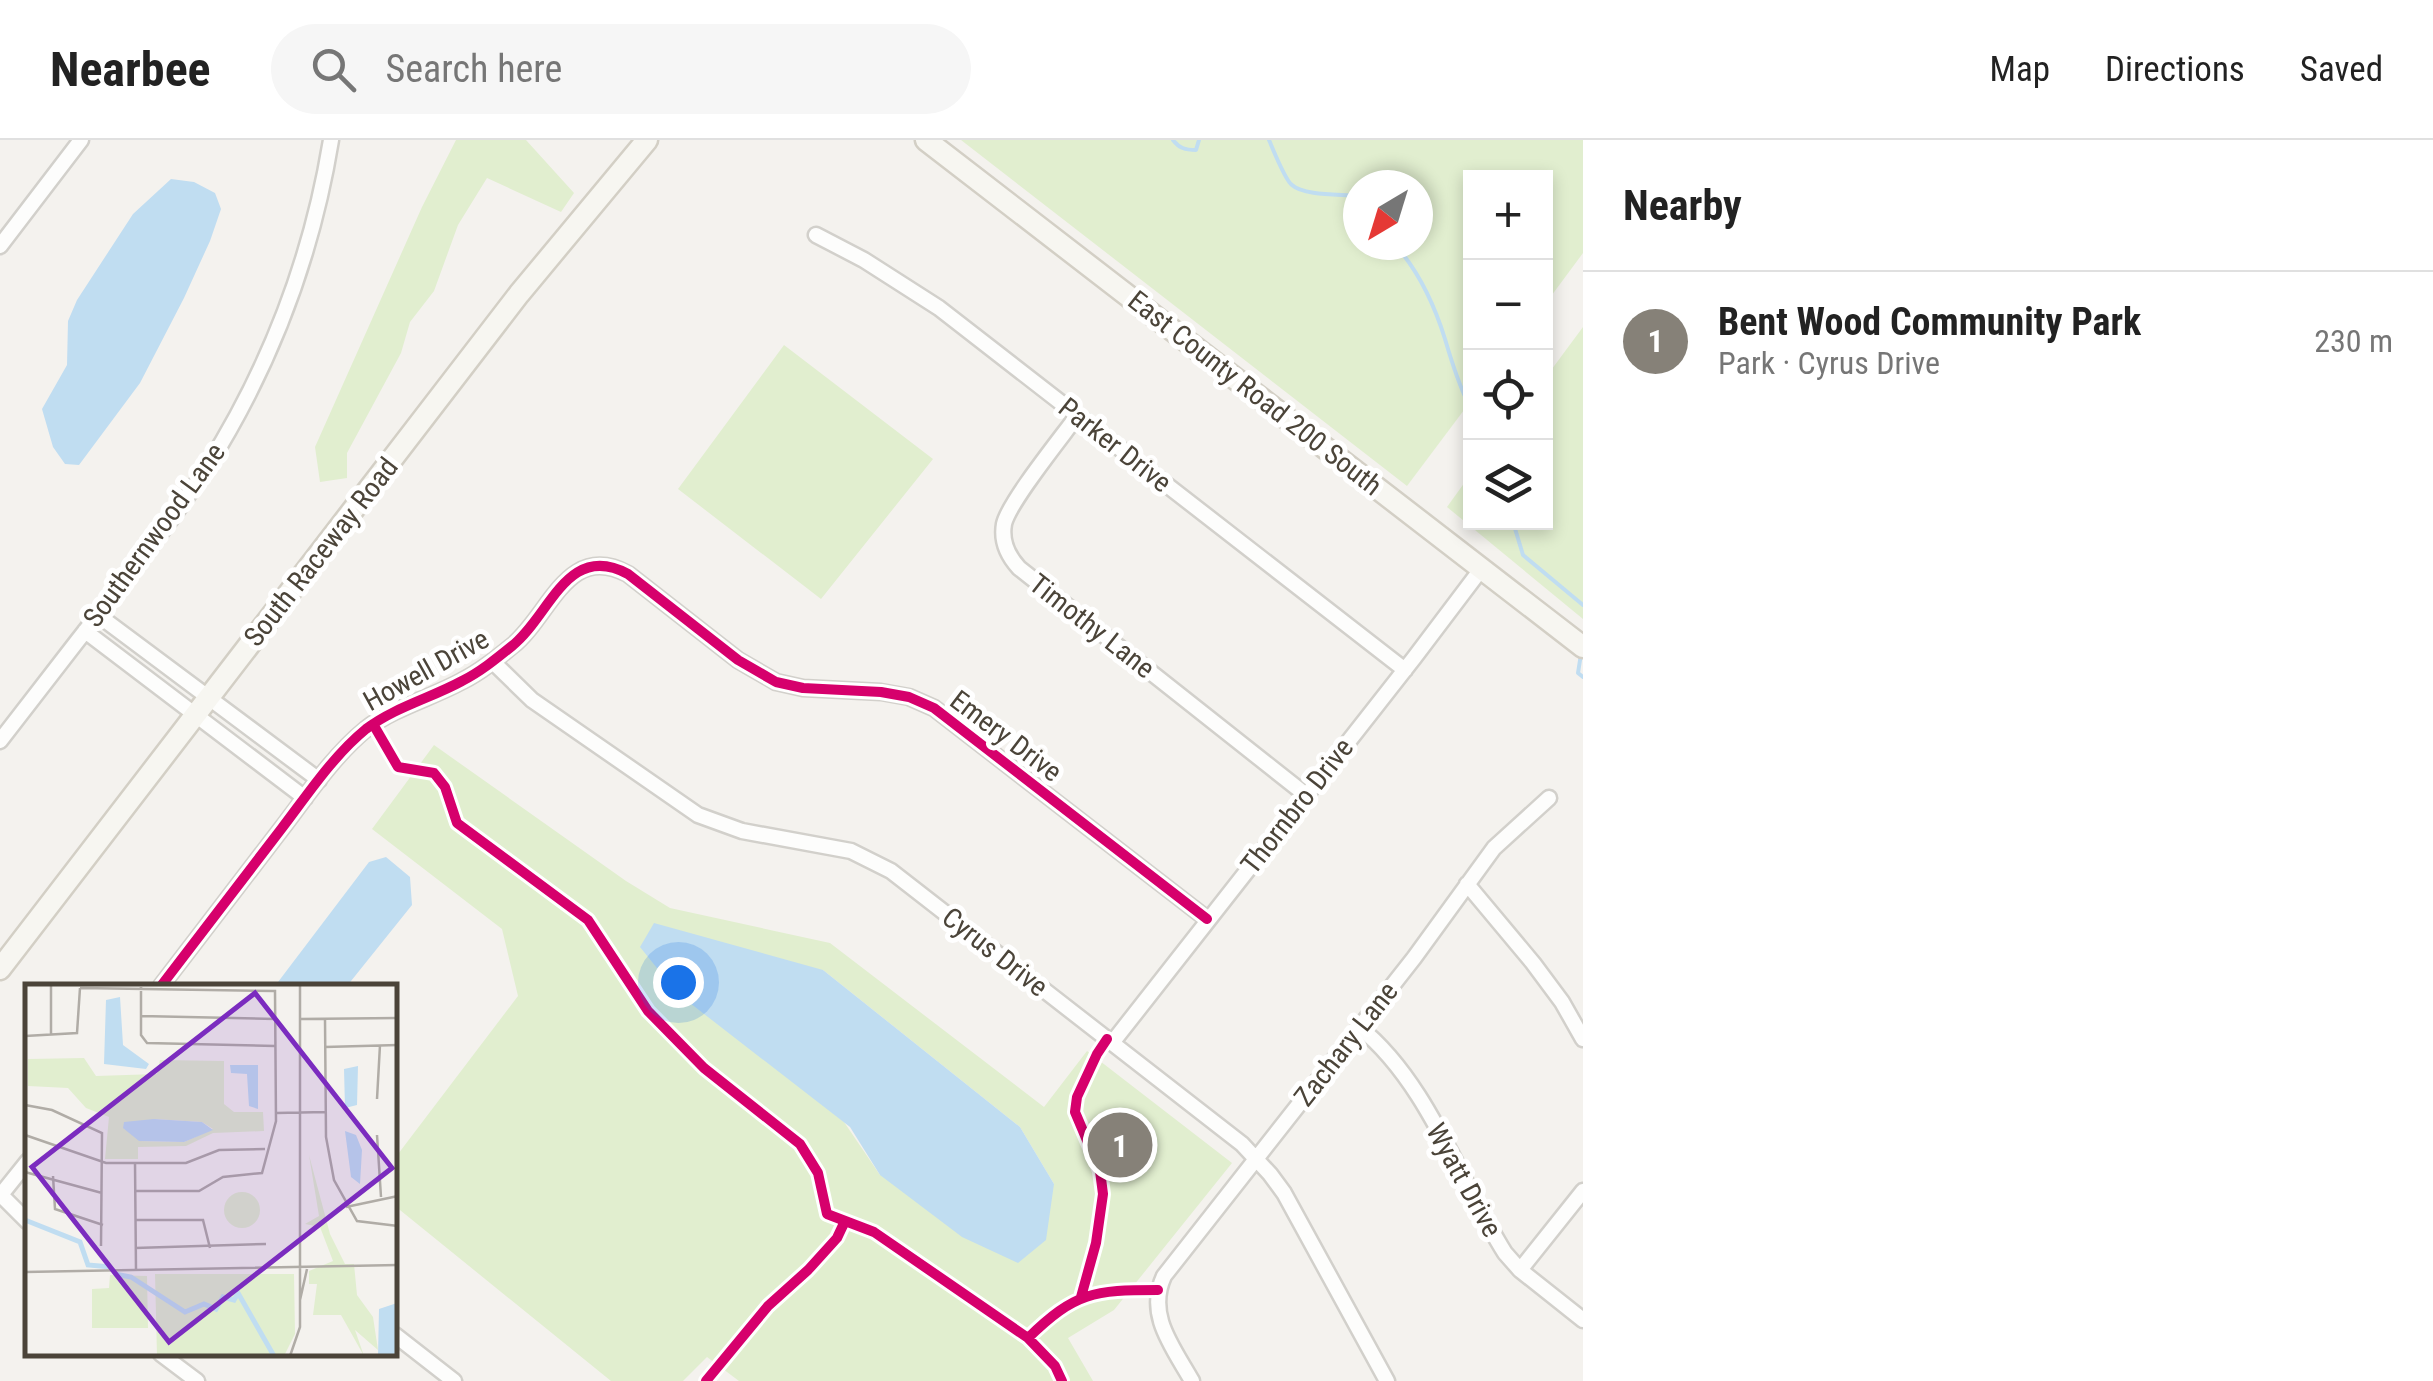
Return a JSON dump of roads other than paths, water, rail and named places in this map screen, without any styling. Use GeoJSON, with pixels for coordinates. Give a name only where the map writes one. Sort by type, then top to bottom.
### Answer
{"type":"FeatureCollection","features":[{"type":"Feature","properties":{"kind":"main road","name":"South Raceway Road"},"geometry":{"type":"LineString","coordinates":[[0,969],[519,294],[647,140]]}},
{"type":"Feature","properties":{"kind":"main road","name":"East County Road 200 South"},"geometry":{"type":"LineString","coordinates":[[926,140],[1583,647]]}},
{"type":"Feature","properties":{"kind":"street"},"geometry":{"type":"LineString","coordinates":[[0,246],[81,140]]}},
{"type":"Feature","properties":{"kind":"street","name":"Southernwood Lane"},"geometry":{"type":"LineString","coordinates":[[0,741],[190,492],[251,389],[299,272],[321,194],[331,140]]}},
{"type":"Feature","properties":{"kind":"street","name":"Parker Drive"},"geometry":{"type":"LineString","coordinates":[[816,235],[864,260],[938,308],[1404,670]]}},
{"type":"Feature","properties":{"kind":"street","name":"Timothy Lane"},"geometry":{"type":"LineString","coordinates":[[1076,416],[1008,512],[1004,536],[1011,559],[1306,795]]}},
{"type":"Feature","properties":{"kind":"street","name":"Howell Drive"},"geometry":{"type":"LineString","coordinates":[[164,984],[349,744],[397,710],[462,682],[493,662],[520,640],[571,576],[598,565]]}},
{"type":"Feature","properties":{"kind":"street","name":"Emery Drive"},"geometry":{"type":"LineString","coordinates":[[598,565],[628,574],[738,660],[776,682],[803,688],[880,692],[909,697],[934,708],[1208,919]]}},
{"type":"Feature","properties":{"kind":"street","name":"Thornbro Drive"},"geometry":{"type":"LineString","coordinates":[[1112,1043],[1482,568]]}},
{"type":"Feature","properties":{"kind":"street"},"geometry":{"type":"LineString","coordinates":[[98,614],[319,780]]}},
{"type":"Feature","properties":{"kind":"street"},"geometry":{"type":"LineString","coordinates":[[85,631],[305,798]]}},
{"type":"Feature","properties":{"kind":"street","name":"Cyrus Drive"},"geometry":{"type":"LineString","coordinates":[[493,662],[532,700],[698,815],[742,831],[837,847],[878,864],[1242,1144],[1284,1194],[1387,1381]]}},
{"type":"Feature","properties":{"kind":"street","name":"Zachary Lane"},"geometry":{"type":"LineString","coordinates":[[1192,1381],[1162,1327],[1157,1299],[1164,1276],[1414,958],[1494,848],[1549,798]]}},
{"type":"Feature","properties":{"kind":"street"},"geometry":{"type":"LineString","coordinates":[[1466,884],[1534,963],[1583,1038]]}},
{"type":"Feature","properties":{"kind":"street","name":"Wyatt Drive"},"geometry":{"type":"LineString","coordinates":[[1359,1028],[1387,1056],[1421,1101],[1494,1235],[1520,1270],[1583,1320]]}},
{"type":"Feature","properties":{"kind":"street"},"geometry":{"type":"LineString","coordinates":[[25,1165],[3,1189],[25,1218]]}},
{"type":"Feature","properties":{"kind":"street"},"geometry":{"type":"LineString","coordinates":[[1520,1270],[1583,1191]]}},
{"type":"Feature","properties":{"kind":"street"},"geometry":{"type":"LineString","coordinates":[[398,1337],[454,1381]]}},
{"type":"Feature","properties":{"kind":"street"},"geometry":{"type":"LineString","coordinates":[[164,1356],[197,1381]]}},
{"type":"Feature","properties":{"kind":"water"},"geometry":{"type":"Polygon","coordinates":[[[171,179],[194,182],[215,193],[221,209],[210,241],[140,383],[79,465],[65,464],[53,447],[42,409],[67,365],[68,321],[77,300],[133,214],[171,179]]]}},
{"type":"Feature","properties":{"kind":"water"},"geometry":{"type":"Polygon","coordinates":[[[386,857],[410,877],[412,905],[349,984],[277,984],[369,862],[386,857]]]}},
{"type":"Feature","properties":{"kind":"water"},"geometry":{"type":"Polygon","coordinates":[[[654,923],[823,970],[1020,1127],[1054,1184],[1046,1240],[1018,1263],[962,1237],[880,1175],[850,1127],[677,993],[640,947],[654,923]]]}},
{"type":"Feature","properties":{"kind":"waterway"},"geometry":{"type":"LineString","coordinates":[[1173,140],[1183,148],[1196,150],[1199,140]]}},
{"type":"Feature","properties":{"kind":"waterway"},"geometry":{"type":"LineString","coordinates":[[1269,140],[1292,185],[1314,193],[1343,195]]}},
{"type":"Feature","properties":{"kind":"waterway"},"geometry":{"type":"LineString","coordinates":[[1407,260],[1432,305],[1463,392]]}},
{"type":"Feature","properties":{"kind":"waterway"},"geometry":{"type":"LineString","coordinates":[[1515,530],[1523,555],[1583,605]]}},
{"type":"Feature","properties":{"kind":"waterway"},"geometry":{"type":"LineString","coordinates":[[1581,654],[1578,673],[1583,677]]}},
{"type":"Feature","properties":{"kind":"place","name":"Bent Wood Community Park"},"geometry":{"type":"Point","coordinates":[1120,1145]}}]}
